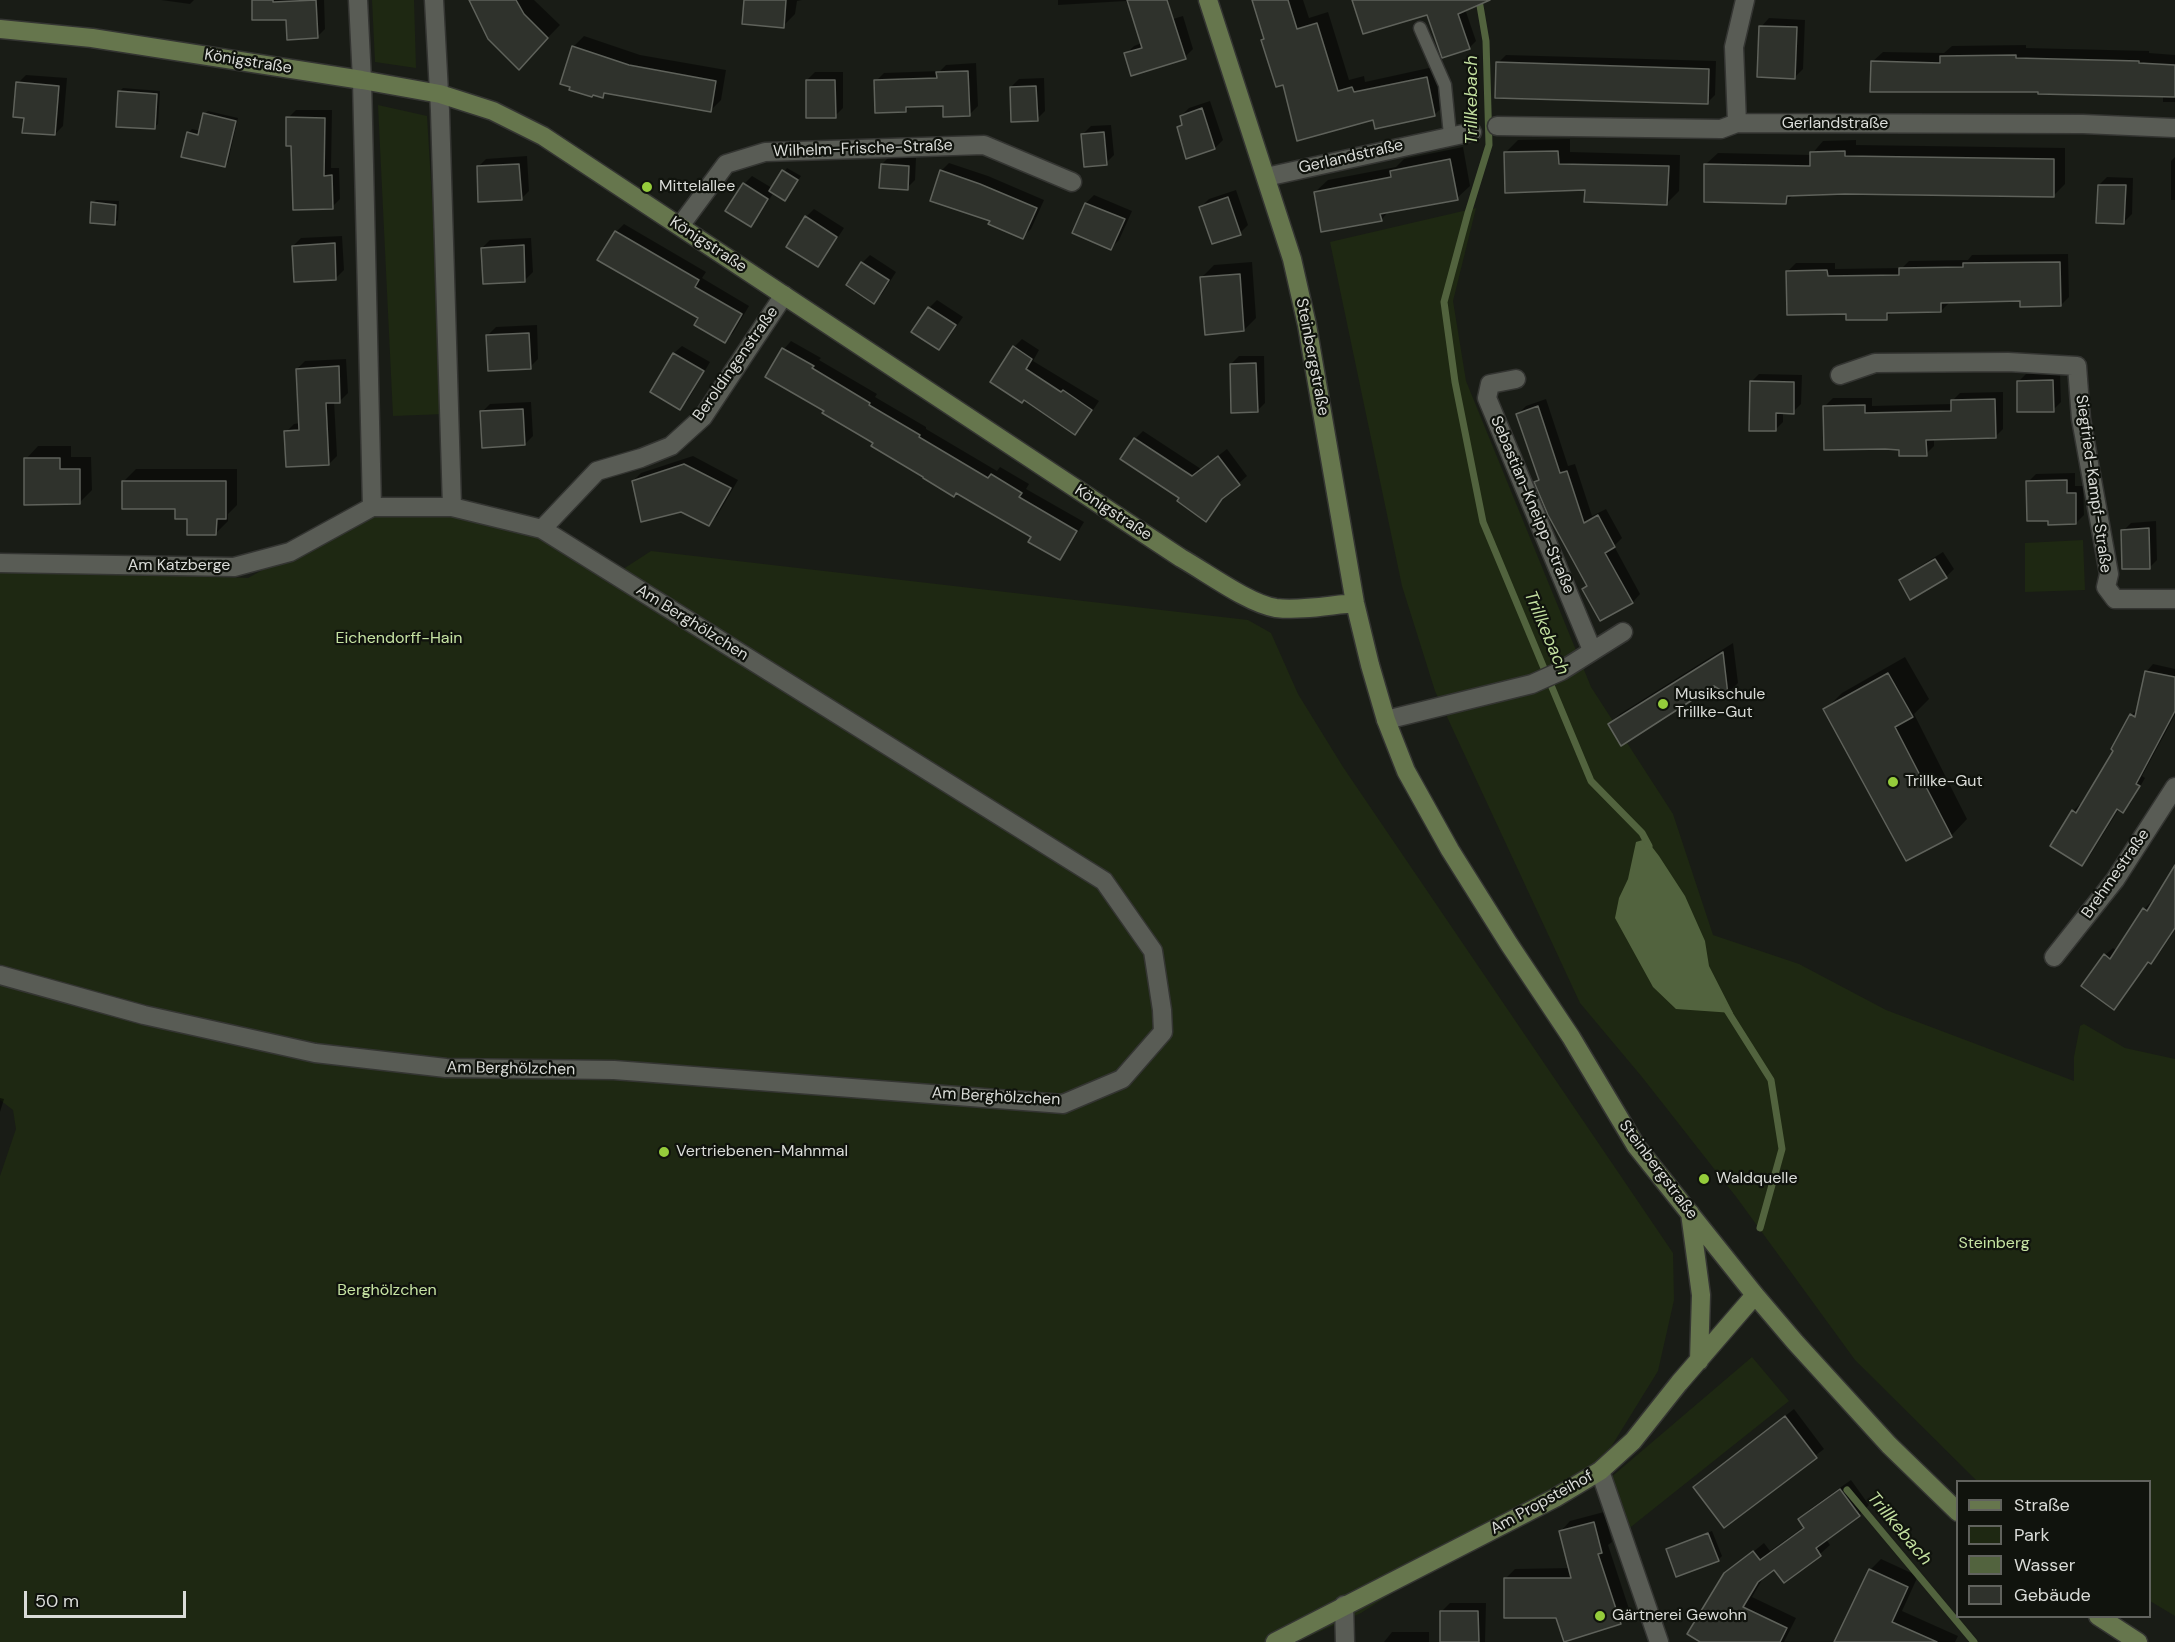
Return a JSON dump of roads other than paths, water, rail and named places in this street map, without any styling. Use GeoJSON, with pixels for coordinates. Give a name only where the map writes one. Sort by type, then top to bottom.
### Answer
{"type":"FeatureCollection","features":[{"type":"Feature","properties":{"kind":"street"},"geometry":{"type":"LineString","coordinates":[[358,0],[372,507]]}},
{"type":"Feature","properties":{"kind":"street"},"geometry":{"type":"LineString","coordinates":[[434,0],[440,94],[452,507]]}},
{"type":"Feature","properties":{"kind":"street","name":"Steinbergstraße"},"geometry":{"type":"LineString","coordinates":[[1209,0],[1292,259],[1307,325],[1355,603],[1386,720],[1406,771],[1450,850],[1571,1037],[1636,1146],[1755,1295],[1889,1445],[1956,1510]]}},
{"type":"Feature","properties":{"kind":"street"},"geometry":{"type":"LineString","coordinates":[[1737,123],[1734,47],[1745,0]]}},
{"type":"Feature","properties":{"kind":"street","name":"Königstraße"},"geometry":{"type":"LineString","coordinates":[[0,29],[92,38],[362,80],[440,94],[493,111],[543,136],[1181,558],[1253,600],[1275,608],[1305,608],[1355,603]]}},
{"type":"Feature","properties":{"kind":"street","name":"Gerlandstraße"},"geometry":{"type":"LineString","coordinates":[[1497,126],[1721,129],[1737,123],[2083,124],[2175,128]]}},
{"type":"Feature","properties":{"kind":"street","name":"Gerlandstraße"},"geometry":{"type":"LineString","coordinates":[[1266,177],[1472,132]]}},
{"type":"Feature","properties":{"kind":"street","name":"Wilhelm-Frische-Straße"},"geometry":{"type":"LineString","coordinates":[[680,226],[726,164],[765,152],[984,145],[1072,182]]}},
{"type":"Feature","properties":{"kind":"street","name":"Beroldingenstraße"},"geometry":{"type":"LineString","coordinates":[[542,529],[597,471],[671,446],[703,417],[784,295]]}},
{"type":"Feature","properties":{"kind":"street","name":"Siegfried-Kampf-Straße"},"geometry":{"type":"LineString","coordinates":[[1839,375],[1875,363],[2008,362],[2077,366],[2081,419],[2109,574],[2106,587],[2115,599],[2175,599]]}},
{"type":"Feature","properties":{"kind":"street","name":"Sebastian-Kneipp-Straße"},"geometry":{"type":"LineString","coordinates":[[1516,379],[1490,384],[1487,398],[1592,650]]}},
{"type":"Feature","properties":{"kind":"street","name":"Am Katzberge"},"geometry":{"type":"LineString","coordinates":[[0,563],[234,567],[290,552],[372,507],[452,507]]}},
{"type":"Feature","properties":{"kind":"street","name":"Am Berghölzchen"},"geometry":{"type":"LineString","coordinates":[[0,975],[144,1015],[315,1053],[446,1068],[614,1070],[1064,1104],[1122,1079],[1163,1032],[1153,951],[1104,881],[542,529],[452,507]]}},
{"type":"Feature","properties":{"kind":"street"},"geometry":{"type":"LineString","coordinates":[[1386,720],[1532,684],[1561,671],[1623,632]]}},
{"type":"Feature","properties":{"kind":"street","name":"Brehmestraße"},"geometry":{"type":"LineString","coordinates":[[2054,957],[2115,880],[2175,788]]}},
{"type":"Feature","properties":{"kind":"street"},"geometry":{"type":"LineString","coordinates":[[1690,1213],[1701,1295],[1699,1361]]}},
{"type":"Feature","properties":{"kind":"street","name":"Am Propsteihof"},"geometry":{"type":"LineString","coordinates":[[1275,1642],[1555,1498],[1600,1471],[1633,1441],[1755,1295]]}},
{"type":"Feature","properties":{"kind":"street"},"geometry":{"type":"LineString","coordinates":[[1600,1471],[1659,1642]]}},
{"type":"Feature","properties":{"kind":"street"},"geometry":{"type":"LineString","coordinates":[[1344,1605],[1345,1642]]}},
{"type":"Feature","properties":{"kind":"street"},"geometry":{"type":"LineString","coordinates":[[2100,1618],[2138,1642]]}},
{"type":"Feature","properties":{"kind":"lane"},"geometry":{"type":"LineString","coordinates":[[1420,28],[1445,85],[1450,135]]}},
{"type":"Feature","properties":{"kind":"water"},"geometry":{"type":"Polygon","coordinates":[[[1646,839],[1685,896],[1705,941],[1709,966],[1733,1013],[1676,1009],[1653,987],[1615,918],[1619,898],[1628,879],[1636,842],[1646,839]]]}},
{"type":"Feature","properties":{"kind":"waterway","name":"Trillkebach"},"geometry":{"type":"LineString","coordinates":[[1479,0],[1486,41],[1489,145],[1444,302],[1455,382],[1483,522],[1591,781],[1642,833],[1649,846]]}},
{"type":"Feature","properties":{"kind":"waterway","name":"Trillkebach"},"geometry":{"type":"LineString","coordinates":[[1725,1007],[1771,1080],[1782,1149],[1760,1228]]}},
{"type":"Feature","properties":{"kind":"waterway","name":"Trillkebach"},"geometry":{"type":"LineString","coordinates":[[1847,1490],[1974,1642]]}},
{"type":"Feature","properties":{"kind":"place","name":"Mittelallee"},"geometry":{"type":"Point","coordinates":[647,187]}},
{"type":"Feature","properties":{"kind":"place","name":"Musikschule Trillke-Gut"},"geometry":{"type":"Point","coordinates":[1663,704]}},
{"type":"Feature","properties":{"kind":"place","name":"Trillke-Gut"},"geometry":{"type":"Point","coordinates":[1893,782]}},
{"type":"Feature","properties":{"kind":"place","name":"Vertriebenen-Mahnmal"},"geometry":{"type":"Point","coordinates":[664,1152]}},
{"type":"Feature","properties":{"kind":"place","name":"Waldquelle"},"geometry":{"type":"Point","coordinates":[1704,1179]}},
{"type":"Feature","properties":{"kind":"place","name":"Gärtnerei Gewohn"},"geometry":{"type":"Point","coordinates":[1600,1616]}},
{"type":"Feature","properties":{"kind":"park label","name":"Eichendorff-Hain"},"geometry":{"type":"Point","coordinates":[399,639]}},
{"type":"Feature","properties":{"kind":"park label","name":"Steinberg"},"geometry":{"type":"Point","coordinates":[1994,1244]}},
{"type":"Feature","properties":{"kind":"park label","name":"Berghölzchen"},"geometry":{"type":"Point","coordinates":[387,1291]}}]}
